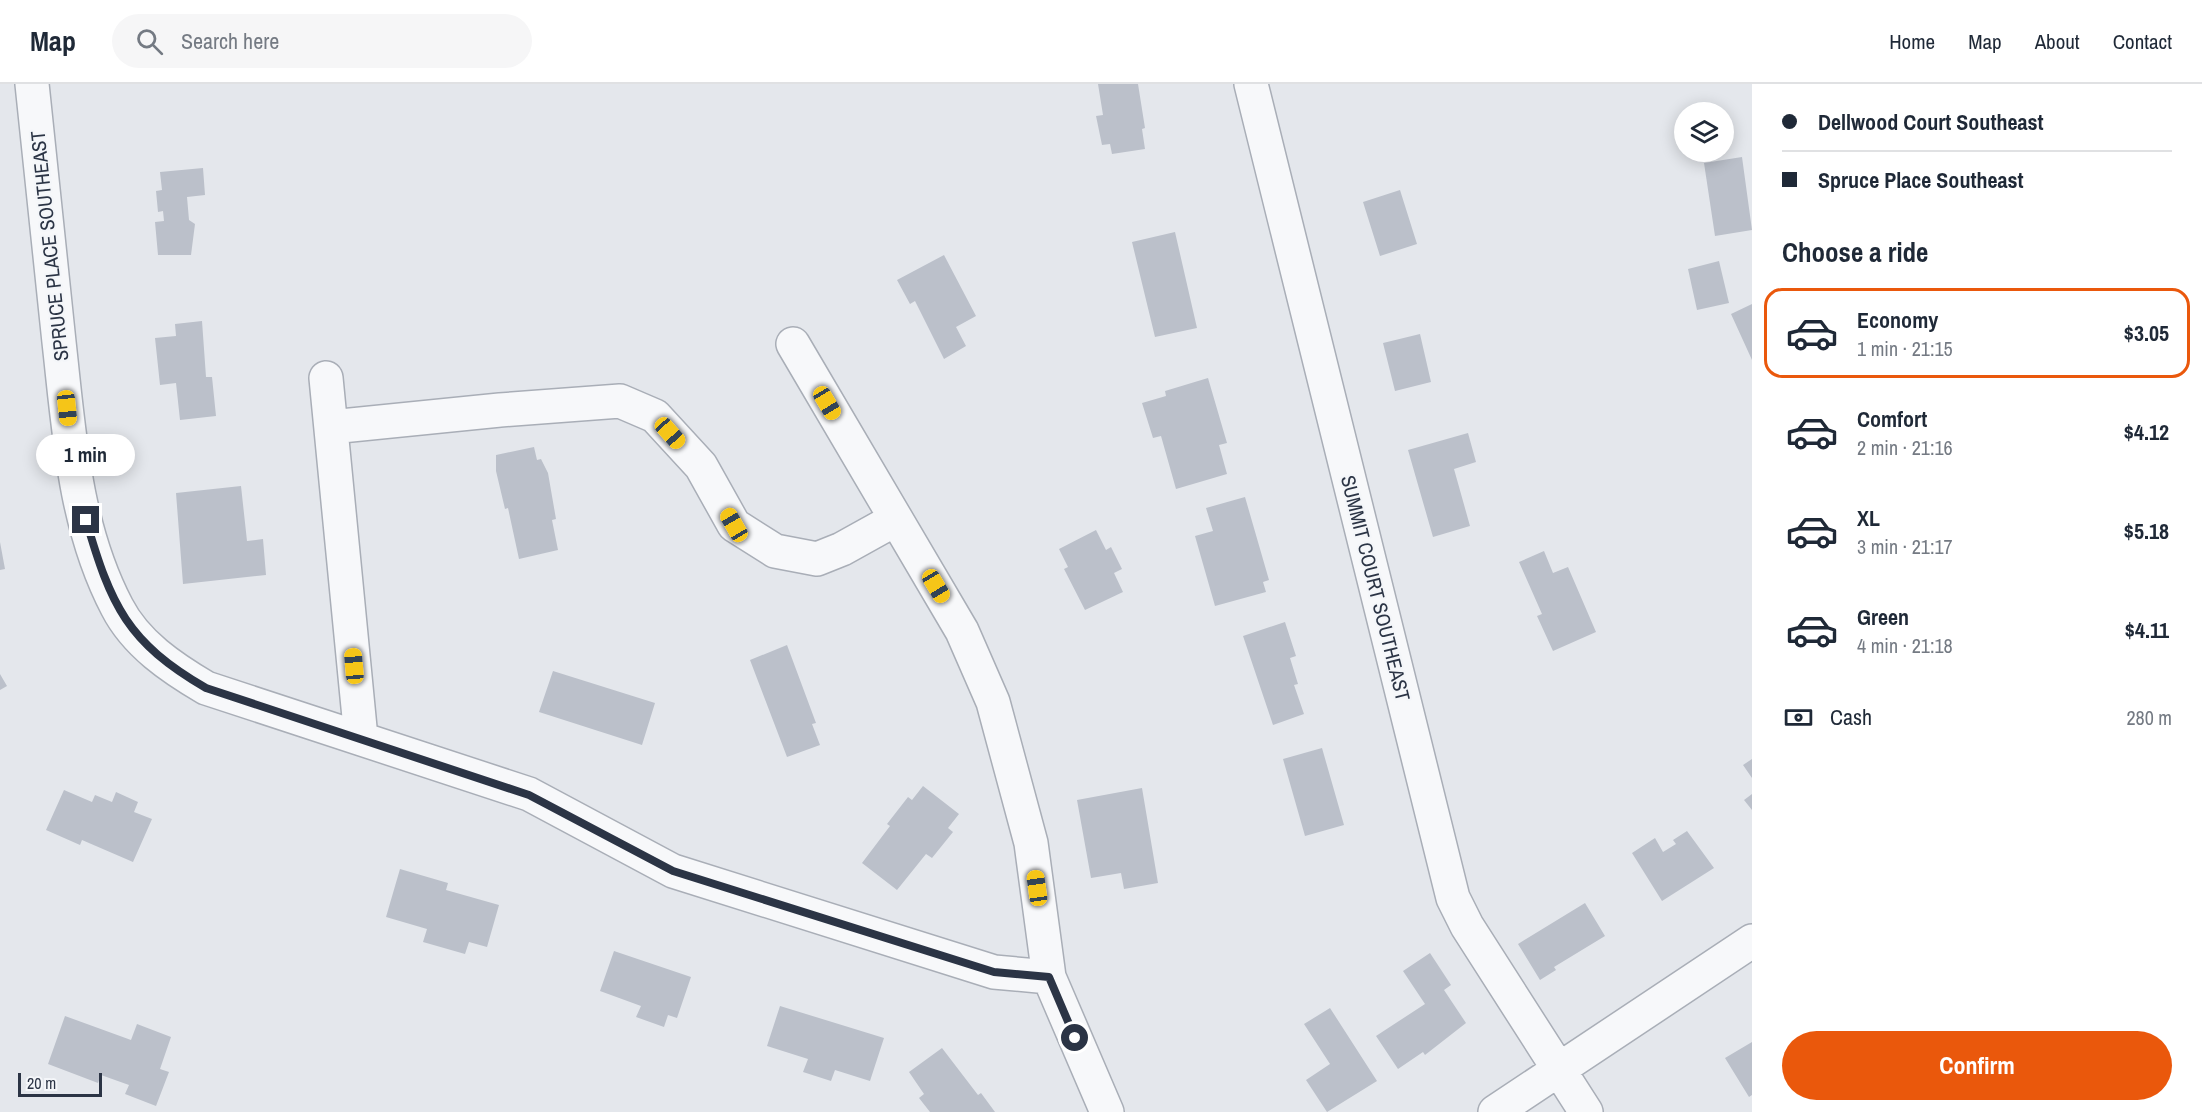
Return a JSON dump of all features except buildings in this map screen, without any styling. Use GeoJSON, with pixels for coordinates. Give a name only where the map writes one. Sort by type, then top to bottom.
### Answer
{"type":"FeatureCollection","features":[{"type":"Feature","properties":{"kind":"street","name":"SPRUCE PLACE SOUTHEAST"},"geometry":{"type":"LineString","coordinates":[[32,84],[74,478],[99,563],[117,608],[141,640],[174,669],[206,688],[529,795],[673,871],[994,972],[1049,977]]}},
{"type":"Feature","properties":{"kind":"street","name":"SUMMIT COURT SOUTHEAST"},"geometry":{"type":"LineString","coordinates":[[1251,84],[1453,898],[1467,926],[1560,1068],[1586,1112]]}},
{"type":"Feature","properties":{"kind":"street"},"geometry":{"type":"LineString","coordinates":[[793,344],[962,632],[993,702],[1031,843],[1049,977],[1107,1112]]}},
{"type":"Feature","properties":{"kind":"street"},"geometry":{"type":"LineString","coordinates":[[326,378],[361,738]]}},
{"type":"Feature","properties":{"kind":"street"},"geometry":{"type":"LineString","coordinates":[[331,427],[620,401],[655,416],[700,466],[734,525],[775,551],[817,559],[842,549],[896,519]]}},
{"type":"Feature","properties":{"kind":"street"},"geometry":{"type":"LineString","coordinates":[[1495,1112],[1752,941]]}},
{"type":"Feature","properties":{"kind":"route"},"geometry":{"type":"LineString","coordinates":[[86,520],[99,563],[117,608],[141,640],[174,669],[206,688],[529,795],[673,871],[994,972],[1049,977],[1075,1038]]}}]}
